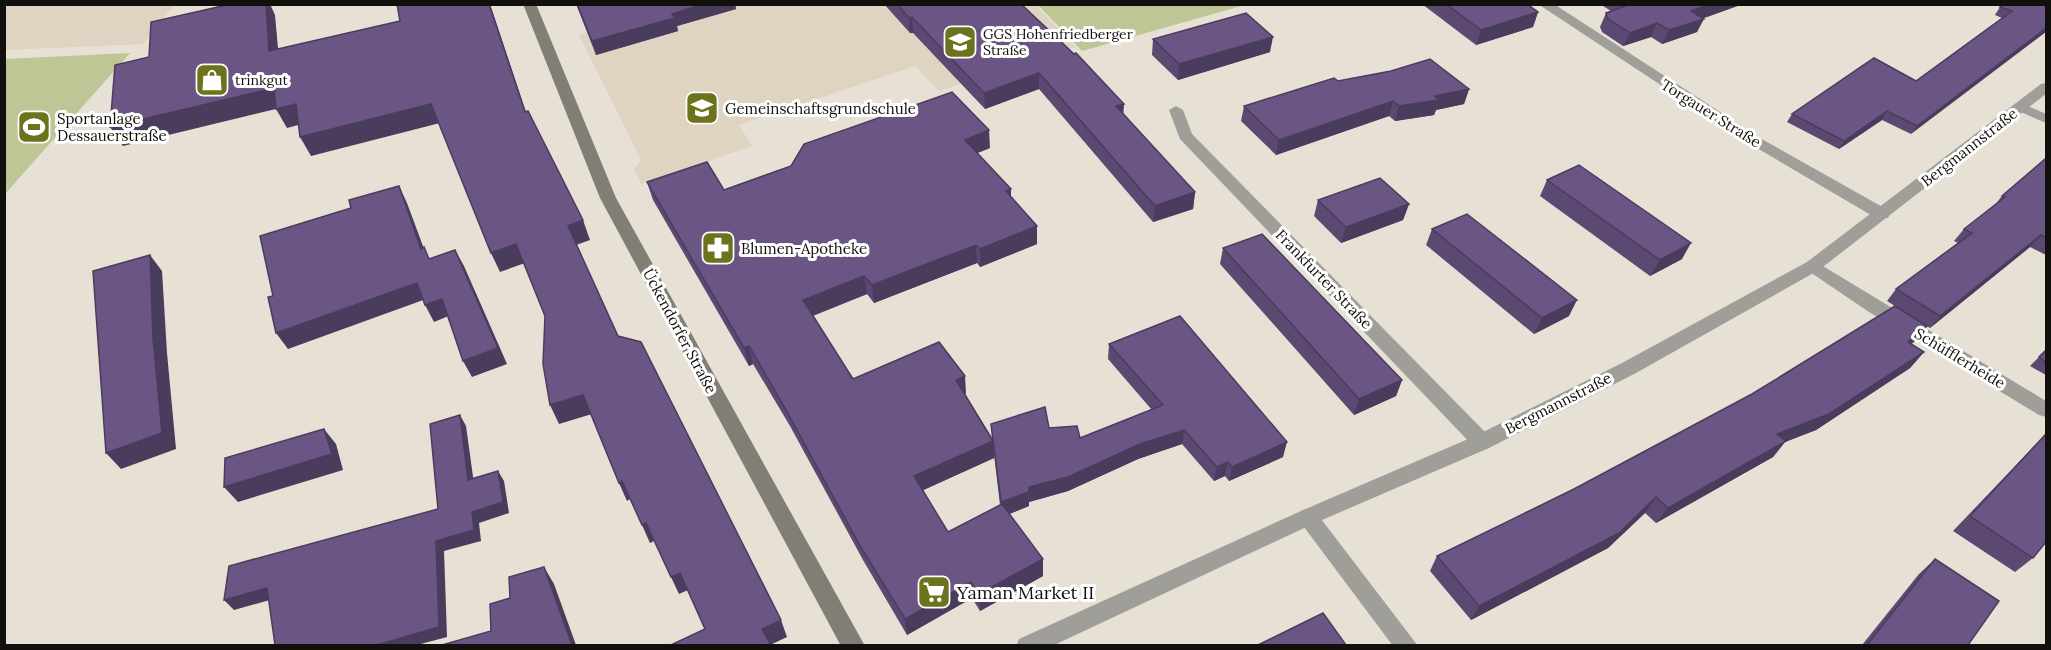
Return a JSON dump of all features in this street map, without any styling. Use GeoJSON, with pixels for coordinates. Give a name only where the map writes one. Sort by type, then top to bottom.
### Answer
{"type":"FeatureCollection","features":[{"type":"Feature","properties":{"kind":"main road","name":"Ückendorfer Straße"},"geometry":{"type":"LineString","coordinates":[[529,4],[608,198],[824,596],[854,645]]}},
{"type":"Feature","properties":{"kind":"street","name":"Torgauer Straße"},"geometry":{"type":"LineString","coordinates":[[1544,4],[1755,141],[1882,214]]}},
{"type":"Feature","properties":{"kind":"street","name":"Bergmannstraße"},"geometry":{"type":"LineString","coordinates":[[1027,645],[1308,517],[1482,442],[1629,368],[1813,266],[2046,87]]}},
{"type":"Feature","properties":{"kind":"street"},"geometry":{"type":"LineString","coordinates":[[2021,107],[2046,118]]}},
{"type":"Feature","properties":{"kind":"street","name":"Frankfurter Straße"},"geometry":{"type":"LineString","coordinates":[[1176,110],[1185,136],[1482,442]]}},
{"type":"Feature","properties":{"kind":"street","name":"Schüfflerheide"},"geometry":{"type":"LineString","coordinates":[[1813,266],[1875,307],[2046,410]]}},
{"type":"Feature","properties":{"kind":"street"},"geometry":{"type":"LineString","coordinates":[[1308,517],[1407,645]]}},
{"type":"Feature","properties":{"kind":"shaded area","name":"Gemeinschaftsgrundschule"},"geometry":{"type":"Polygon","coordinates":[[[1035,4],[1075,47],[939,91],[915,66],[739,125],[752,146],[641,184],[634,169],[641,160],[579,35],[690,5],[1035,4]]]}},
{"type":"Feature","properties":{"kind":"shaded area"},"geometry":{"type":"Polygon","coordinates":[[[4,5],[174,5],[143,44],[5,50],[4,5]]]}},
{"type":"Feature","properties":{"kind":"green space"},"geometry":{"type":"Polygon","coordinates":[[[1038,5],[1245,5],[1082,51],[1038,5]]]}},
{"type":"Feature","properties":{"kind":"green space","name":"Sportanlage Dessauerstraße"},"geometry":{"type":"Polygon","coordinates":[[[130,53],[5,194],[5,59],[130,53]]]}},
{"type":"Feature","properties":{"kind":"building"},"geometry":{"type":"Polygon","coordinates":[[[231,4],[266,4],[269,51],[400,21],[397,4],[489,4],[525,112],[528,111],[583,220],[568,226],[618,336],[641,342],[781,620],[762,629],[770,644],[671,645],[705,629],[680,573],[671,577],[646,523],[642,525],[622,481],[619,483],[583,395],[550,405],[543,364],[545,316],[516,244],[491,253],[431,104],[300,137],[296,104],[276,109],[274,88],[110,127],[115,65],[149,57],[151,22],[231,4]]]}},
{"type":"Feature","properties":{"kind":"building"},"geometry":{"type":"Polygon","coordinates":[[[577,4],[704,4],[672,14],[675,18],[592,41],[577,4]]]}},
{"type":"Feature","properties":{"kind":"building"},"geometry":{"type":"Polygon","coordinates":[[[897,4],[1021,4],[1074,54],[1076,53],[1124,104],[1116,106],[1195,192],[1155,206],[1039,73],[984,93],[897,4]]]}},
{"type":"Feature","properties":{"kind":"building"},"geometry":{"type":"Polygon","coordinates":[[[1446,4],[1527,4],[1538,12],[1481,30],[1446,4]]]}},
{"type":"Feature","properties":{"kind":"building"},"geometry":{"type":"Polygon","coordinates":[[[1628,4],[1711,4],[1691,11],[1704,19],[1669,30],[1657,23],[1630,33],[1608,19],[1606,13],[1628,4]]]}},
{"type":"Feature","properties":{"kind":"building"},"geometry":{"type":"Polygon","coordinates":[[[2004,4],[2046,4],[2046,28],[1917,126],[1887,111],[1844,141],[1792,114],[1874,58],[1916,81],[2012,11],[2000,7],[2004,4]]]}},
{"type":"Feature","properties":{"kind":"building"},"geometry":{"type":"Polygon","coordinates":[[[1246,13],[1273,37],[1179,64],[1153,39],[1246,13]]]}},
{"type":"Feature","properties":{"kind":"building"},"geometry":{"type":"Polygon","coordinates":[[[1430,59],[1469,89],[1435,96],[1439,100],[1399,106],[1393,101],[1279,140],[1244,106],[1334,78],[1338,81],[1391,71],[1430,59]]]}},
{"type":"Feature","properties":{"kind":"building"},"geometry":{"type":"Polygon","coordinates":[[[952,92],[989,130],[965,140],[1011,189],[1006,191],[1037,226],[980,249],[976,245],[872,285],[864,276],[803,300],[853,379],[939,342],[965,376],[956,380],[993,441],[914,476],[948,532],[1002,504],[1043,559],[979,594],[971,582],[905,619],[859,544],[749,346],[744,348],[647,182],[707,162],[724,190],[791,166],[804,144],[952,92]]]}},
{"type":"Feature","properties":{"kind":"building"},"geometry":{"type":"Polygon","coordinates":[[[2045,159],[2046,238],[2041,235],[1940,316],[1896,289],[1972,233],[1964,229],[2005,197],[2002,196],[2045,159]]]}},
{"type":"Feature","properties":{"kind":"building"},"geometry":{"type":"Polygon","coordinates":[[[1579,165],[1691,243],[1660,260],[1547,180],[1579,165]]]}},
{"type":"Feature","properties":{"kind":"building"},"geometry":{"type":"Polygon","coordinates":[[[1380,178],[1409,204],[1346,227],[1318,200],[1380,178]]]}},
{"type":"Feature","properties":{"kind":"building"},"geometry":{"type":"Polygon","coordinates":[[[399,186],[421,249],[424,247],[429,259],[455,250],[498,348],[463,361],[442,299],[425,305],[417,283],[276,333],[268,297],[273,296],[260,236],[351,208],[349,200],[399,186]]]}},
{"type":"Feature","properties":{"kind":"building"},"geometry":{"type":"Polygon","coordinates":[[[1467,214],[1577,300],[1542,318],[1432,229],[1467,214]]]}},
{"type":"Feature","properties":{"kind":"building"},"geometry":{"type":"Polygon","coordinates":[[[1262,234],[1402,380],[1359,399],[1223,248],[1262,234]]]}},
{"type":"Feature","properties":{"kind":"building"},"geometry":{"type":"Polygon","coordinates":[[[150,255],[153,338],[162,433],[106,453],[93,271],[150,255]]]}},
{"type":"Feature","properties":{"kind":"building"},"geometry":{"type":"Polygon","coordinates":[[[1895,306],[1927,326],[1908,342],[1924,352],[1829,414],[1777,434],[1786,441],[1668,508],[1656,497],[1619,533],[1479,606],[1437,556],[1574,489],[1752,394],[1895,306]]]}},
{"type":"Feature","properties":{"kind":"building"},"geometry":{"type":"Polygon","coordinates":[[[1180,316],[1287,442],[1232,467],[1228,462],[1217,467],[1184,430],[1140,444],[1068,477],[1029,487],[1029,492],[1001,502],[991,424],[1045,407],[1049,428],[1077,426],[1080,438],[1163,405],[1109,344],[1180,316]]]}},
{"type":"Feature","properties":{"kind":"building"},"geometry":{"type":"Polygon","coordinates":[[[2046,350],[2046,362],[2039,357],[2046,350]]]}},
{"type":"Feature","properties":{"kind":"building"},"geometry":{"type":"Polygon","coordinates":[[[460,415],[468,480],[498,471],[503,502],[472,512],[474,530],[436,541],[439,627],[377,645],[275,645],[267,588],[224,600],[229,566],[438,509],[430,424],[460,415]]]}},
{"type":"Feature","properties":{"kind":"building"},"geometry":{"type":"Polygon","coordinates":[[[324,429],[332,454],[224,487],[225,458],[324,429]]]}},
{"type":"Feature","properties":{"kind":"building"},"geometry":{"type":"Polygon","coordinates":[[[2046,434],[2046,542],[2033,558],[1970,516],[2046,434]]]}},
{"type":"Feature","properties":{"kind":"building"},"geometry":{"type":"Polygon","coordinates":[[[1935,559],[1999,601],[1968,645],[1867,645],[1935,559]]]}},
{"type":"Feature","properties":{"kind":"building"},"geometry":{"type":"Polygon","coordinates":[[[544,567],[572,645],[442,645],[491,631],[490,604],[510,598],[509,577],[544,567]]]}},
{"type":"Feature","properties":{"kind":"building"},"geometry":{"type":"Polygon","coordinates":[[[1323,613],[1346,645],[1258,645],[1323,613]]]}},
{"type":"Feature","properties":{"kind":"place","name":"GGS Hohenfriedberger Straße"},"geometry":{"type":"Point","coordinates":[960,42]}},
{"type":"Feature","properties":{"kind":"place","name":"trinkgut"},"geometry":{"type":"Point","coordinates":[212,80]}},
{"type":"Feature","properties":{"kind":"place","name":"Gemeinschaftsgrundschule"},"geometry":{"type":"Point","coordinates":[702,108]}},
{"type":"Feature","properties":{"kind":"place","name":"Sportanlage Dessauerstraße"},"geometry":{"type":"Point","coordinates":[34,127]}},
{"type":"Feature","properties":{"kind":"place","name":"Blumen-Apotheke"},"geometry":{"type":"Point","coordinates":[718,248]}},
{"type":"Feature","properties":{"kind":"place","name":"Yaman Market II"},"geometry":{"type":"Point","coordinates":[934,592]}}]}
